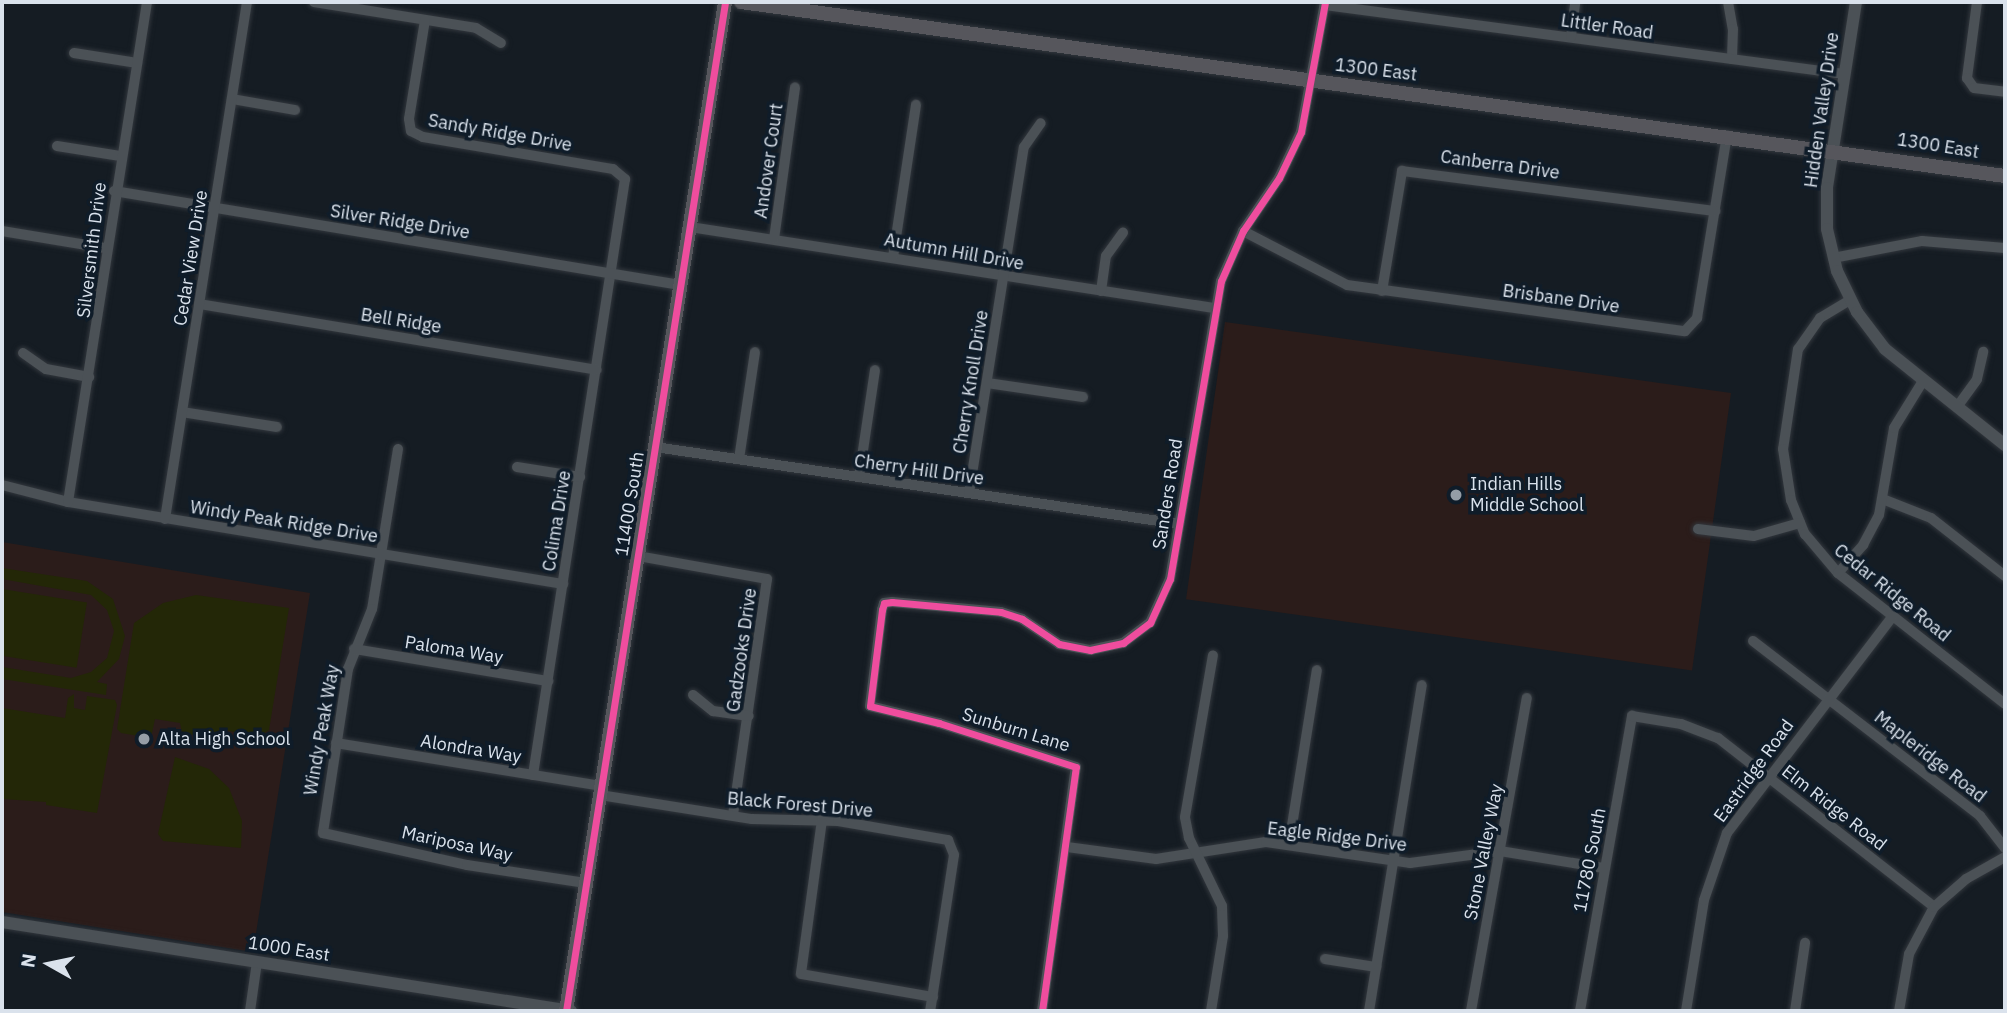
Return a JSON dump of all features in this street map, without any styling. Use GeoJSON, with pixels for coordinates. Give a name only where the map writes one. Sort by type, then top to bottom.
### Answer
{"type":"FeatureCollection","features":[{"type":"Feature","properties":{"kind":"main road","name":"11400 South"},"geometry":{"type":"LineString","coordinates":[[567,1011],[725,2]]}},
{"type":"Feature","properties":{"kind":"main road","name":"1300 East"},"geometry":{"type":"LineString","coordinates":[[741,2],[1833,149],[2005,176]]}},
{"type":"Feature","properties":{"kind":"street","name":"Silversmith Drive"},"geometry":{"type":"LineString","coordinates":[[68,502],[103,295],[105,248],[114,191],[147,2]]}},
{"type":"Feature","properties":{"kind":"street","name":"Cedar View Drive"},"geometry":{"type":"LineString","coordinates":[[165,519],[247,2]]}},
{"type":"Feature","properties":{"kind":"street"},"geometry":{"type":"LineString","coordinates":[[314,2],[476,28],[501,43]]}},
{"type":"Feature","properties":{"kind":"street"},"geometry":{"type":"LineString","coordinates":[[1571,37],[1575,2]]}},
{"type":"Feature","properties":{"kind":"street"},"geometry":{"type":"LineString","coordinates":[[1728,2],[1733,29],[1732,59]]}},
{"type":"Feature","properties":{"kind":"street","name":"Hidden Valley Drive"},"geometry":{"type":"LineString","coordinates":[[1856,2],[1833,149],[1826,216],[1833,258],[1850,300],[1874,337],[1923,381],[2005,445]]}},
{"type":"Feature","properties":{"kind":"street"},"geometry":{"type":"LineString","coordinates":[[1976,2],[1966,66],[1969,83],[2005,92]]}},
{"type":"Feature","properties":{"kind":"street","name":"Sanders Road"},"geometry":{"type":"LineString","coordinates":[[870,706],[884,603],[1001,612],[1022,620],[1059,644],[1106,648],[1137,635],[1161,609],[1179,524],[1214,308],[1243,231],[1290,156],[1314,81],[1325,3]]}},
{"type":"Feature","properties":{"kind":"street","name":"Littler Road"},"geometry":{"type":"LineString","coordinates":[[1325,3],[1844,75]]}},
{"type":"Feature","properties":{"kind":"street","name":"Sandy Ridge Drive"},"geometry":{"type":"LineString","coordinates":[[425,20],[408,119],[411,131],[423,137],[617,170],[626,187],[612,273]]}},
{"type":"Feature","properties":{"kind":"street"},"geometry":{"type":"LineString","coordinates":[[74,53],[137,63]]}},
{"type":"Feature","properties":{"kind":"street","name":"Andover Court"},"geometry":{"type":"LineString","coordinates":[[774,239],[795,87]]}},
{"type":"Feature","properties":{"kind":"street"},"geometry":{"type":"LineString","coordinates":[[232,99],[295,110]]}},
{"type":"Feature","properties":{"kind":"street"},"geometry":{"type":"LineString","coordinates":[[893,257],[916,105]]}},
{"type":"Feature","properties":{"kind":"street","name":"Cherry Knoll Drive"},"geometry":{"type":"LineString","coordinates":[[969,493],[1024,147],[1041,123]]}},
{"type":"Feature","properties":{"kind":"street","name":"Brisbane Drive"},"geometry":{"type":"LineString","coordinates":[[1243,231],[1328,279],[1382,291],[1685,331],[1691,329],[1697,318],[1727,135]]}},
{"type":"Feature","properties":{"kind":"street"},"geometry":{"type":"LineString","coordinates":[[57,146],[120,156]]}},
{"type":"Feature","properties":{"kind":"street","name":"Canberra Drive"},"geometry":{"type":"LineString","coordinates":[[1382,291],[1402,171],[1715,211]]}},
{"type":"Feature","properties":{"kind":"street","name":"Silver Ridge Drive"},"geometry":{"type":"LineString","coordinates":[[114,191],[680,285]]}},
{"type":"Feature","properties":{"kind":"street","name":"Autumn Hill Drive"},"geometry":{"type":"LineString","coordinates":[[690,227],[1214,308]]}},
{"type":"Feature","properties":{"kind":"street"},"geometry":{"type":"LineString","coordinates":[[2,231],[105,248]]}},
{"type":"Feature","properties":{"kind":"street"},"geometry":{"type":"LineString","coordinates":[[1101,291],[1106,256],[1123,233]]}},
{"type":"Feature","properties":{"kind":"street"},"geometry":{"type":"LineString","coordinates":[[1833,258],[1922,241],[2005,248]]}},
{"type":"Feature","properties":{"kind":"street","name":"Colima Drive"},"geometry":{"type":"LineString","coordinates":[[533,775],[612,273]]}},
{"type":"Feature","properties":{"kind":"street","name":"Cedar Ridge Road"},"geometry":{"type":"LineString","coordinates":[[1850,300],[1820,318],[1798,349],[1783,449],[1791,500],[1800,523],[1838,573],[2005,704]]}},
{"type":"Feature","properties":{"kind":"street","name":"Bell Ridge"},"geometry":{"type":"LineString","coordinates":[[199,304],[597,370]]}},
{"type":"Feature","properties":{"kind":"street"},"geometry":{"type":"LineString","coordinates":[[739,459],[755,352]]}},
{"type":"Feature","properties":{"kind":"street"},"geometry":{"type":"LineString","coordinates":[[1957,407],[1977,379],[1983,352]]}},
{"type":"Feature","properties":{"kind":"street"},"geometry":{"type":"LineString","coordinates":[[23,353],[46,369],[89,377]]}},
{"type":"Feature","properties":{"kind":"street"},"geometry":{"type":"LineString","coordinates":[[859,477],[875,370]]}},
{"type":"Feature","properties":{"kind":"street"},"geometry":{"type":"LineString","coordinates":[[1838,573],[1872,531],[1885,500],[1894,428],[1923,381]]}},
{"type":"Feature","properties":{"kind":"street"},"geometry":{"type":"LineString","coordinates":[[987,383],[1083,397]]}},
{"type":"Feature","properties":{"kind":"street"},"geometry":{"type":"LineString","coordinates":[[182,412],[276,427]]}},
{"type":"Feature","properties":{"kind":"street","name":"Cherry Hill Drive"},"geometry":{"type":"LineString","coordinates":[[655,447],[1179,524]]}},
{"type":"Feature","properties":{"kind":"street","name":"Windy Peak Way"},"geometry":{"type":"LineString","coordinates":[[323,833],[336,743],[354,649],[372,608],[398,449]]}},
{"type":"Feature","properties":{"kind":"street"},"geometry":{"type":"LineString","coordinates":[[517,467],[580,477]]}},
{"type":"Feature","properties":{"kind":"street","name":"Windy Peak Ridge Drive"},"geometry":{"type":"LineString","coordinates":[[2,485],[68,502],[563,584]]}},
{"type":"Feature","properties":{"kind":"street"},"geometry":{"type":"LineString","coordinates":[[1885,500],[1931,518],[2005,576]]}},
{"type":"Feature","properties":{"kind":"street"},"geometry":{"type":"LineString","coordinates":[[1698,529],[1764,536],[1800,523]]}},
{"type":"Feature","properties":{"kind":"street","name":"Gadzooks Drive"},"geometry":{"type":"LineString","coordinates":[[638,556],[767,579],[733,816]]}},
{"type":"Feature","properties":{"kind":"street","name":"Eastridge Road"},"geometry":{"type":"LineString","coordinates":[[1686,1011],[1713,866],[1739,813],[1893,616]]}},
{"type":"Feature","properties":{"kind":"street","name":"Mapleridge Road"},"geometry":{"type":"LineString","coordinates":[[1754,641],[1980,816],[2005,848]]}},
{"type":"Feature","properties":{"kind":"street","name":"Paloma Way"},"geometry":{"type":"LineString","coordinates":[[354,649],[548,681]]}},
{"type":"Feature","properties":{"kind":"street"},"geometry":{"type":"LineString","coordinates":[[1211,1011],[1223,936],[1222,906],[1196,853],[1185,817],[1213,655]]}},
{"type":"Feature","properties":{"kind":"street"},"geometry":{"type":"LineString","coordinates":[[1289,844],[1317,670]]}},
{"type":"Feature","properties":{"kind":"street"},"geometry":{"type":"LineString","coordinates":[[1369,1011],[1422,685]]}},
{"type":"Feature","properties":{"kind":"street"},"geometry":{"type":"LineString","coordinates":[[693,695],[713,711],[749,716]]}},
{"type":"Feature","properties":{"kind":"street","name":"Stone Valley Way"},"geometry":{"type":"LineString","coordinates":[[1471,1011],[1527,698]]}},
{"type":"Feature","properties":{"kind":"street","name":"Sunburn Lane"},"geometry":{"type":"LineString","coordinates":[[870,706],[1072,764],[1077,779],[1042,1011]]}},
{"type":"Feature","properties":{"kind":"street","name":"Elm Ridge Road"},"geometry":{"type":"LineString","coordinates":[[1632,716],[1707,732],[1768,775],[1934,906]]}},
{"type":"Feature","properties":{"kind":"street","name":"11780 South"},"geometry":{"type":"LineString","coordinates":[[1580,1011],[1632,716]]}},
{"type":"Feature","properties":{"kind":"street","name":"Alondra Way"},"geometry":{"type":"LineString","coordinates":[[336,743],[533,775],[601,790]]}},
{"type":"Feature","properties":{"kind":"street","name":"Black Forest Drive"},"geometry":{"type":"LineString","coordinates":[[601,790],[733,816],[822,820],[952,843],[930,1011]]}},
{"type":"Feature","properties":{"kind":"street"},"geometry":{"type":"LineString","coordinates":[[822,820],[801,974],[933,997]]}},
{"type":"Feature","properties":{"kind":"street","name":"Mariposa Way"},"geometry":{"type":"LineString","coordinates":[[323,833],[467,865],[586,883]]}},
{"type":"Feature","properties":{"kind":"street","name":"Eagle Ridge Drive"},"geometry":{"type":"LineString","coordinates":[[1067,847],[1156,859],[1247,842],[1289,844],[1393,860],[1427,862],[1500,851],[1604,868]]}},
{"type":"Feature","properties":{"kind":"street"},"geometry":{"type":"LineString","coordinates":[[1899,1011],[1909,954],[1934,906],[1966,879],[2005,857]]}},
{"type":"Feature","properties":{"kind":"street","name":"1000 East"},"geometry":{"type":"LineString","coordinates":[[2,922],[567,1011]]}},
{"type":"Feature","properties":{"kind":"street"},"geometry":{"type":"LineString","coordinates":[[1795,1011],[1805,943]]}},
{"type":"Feature","properties":{"kind":"street"},"geometry":{"type":"LineString","coordinates":[[1325,959],[1376,967]]}},
{"type":"Feature","properties":{"kind":"street"},"geometry":{"type":"LineString","coordinates":[[250,1011],[257,962]]}},
{"type":"Feature","properties":{"kind":"shaded area","name":"Indian Hills Middle School"},"geometry":{"type":"Polygon","coordinates":[[[1225,322],[1731,393],[1692,670],[1186,599],[1225,322]]]}},
{"type":"Feature","properties":{"kind":"shaded area","name":"Alta High School"},"geometry":{"type":"Polygon","coordinates":[[[2,542],[310,593],[253,952],[2,912],[2,542]]]}},
{"type":"Feature","properties":{"kind":"green space"},"geometry":{"type":"Polygon","coordinates":[[[2,568],[87,581],[113,599],[125,636],[119,659],[97,682],[107,684],[106,695],[2,679],[2,667],[71,678],[91,672],[107,658],[114,631],[107,610],[91,595],[2,579],[2,568]]]}},
{"type":"Feature","properties":{"kind":"green space"},"geometry":{"type":"Polygon","coordinates":[[[2,589],[87,602],[77,668],[2,656],[2,589]]]}},
{"type":"Feature","properties":{"kind":"green space"},"geometry":{"type":"Polygon","coordinates":[[[196,595],[289,608],[269,730],[258,737],[220,729],[218,739],[182,733],[180,723],[155,719],[151,738],[121,733],[117,729],[134,623],[163,603],[196,595]]]}},
{"type":"Feature","properties":{"kind":"green space"},"geometry":{"type":"Polygon","coordinates":[[[74,694],[74,708],[85,710],[87,696],[115,700],[117,705],[97,813],[46,805],[46,802],[3,799],[2,708],[65,718],[68,698],[74,694]]]}},
{"type":"Feature","properties":{"kind":"green space"},"geometry":{"type":"Polygon","coordinates":[[[175,757],[209,769],[229,788],[242,821],[241,848],[163,841],[158,834],[175,757]]]}},
{"type":"Feature","properties":{"kind":"cycle path"},"geometry":{"type":"LineString","coordinates":[[566,1011],[725,2]]}},
{"type":"Feature","properties":{"kind":"cycle path"},"geometry":{"type":"LineString","coordinates":[[1042,1011],[1076,767],[939,723],[870,706],[882,610],[884,603],[892,602],[1001,612],[1022,619],[1059,644],[1090,650],[1123,643],[1150,623],[1170,579],[1221,281],[1243,231],[1279,178],[1301,132],[1325,2]]}},
{"type":"Feature","properties":{"kind":"place","name":"Indian Hills Middle School"},"geometry":{"type":"Point","coordinates":[1456,495]}},
{"type":"Feature","properties":{"kind":"place","name":"Alta High School"},"geometry":{"type":"Point","coordinates":[144,739]}}]}
